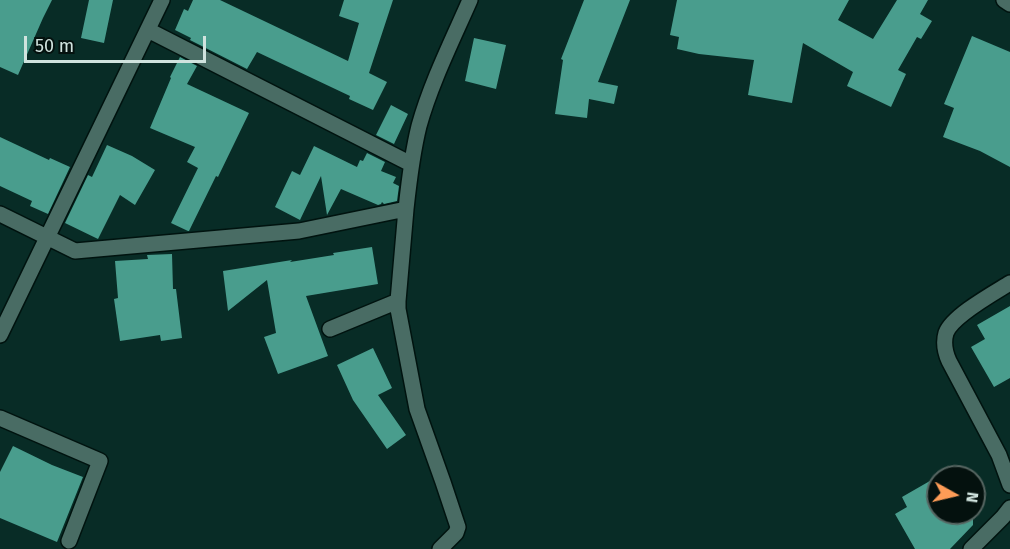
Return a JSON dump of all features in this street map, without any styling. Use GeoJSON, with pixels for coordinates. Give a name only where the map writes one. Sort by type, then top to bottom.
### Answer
{"type":"FeatureCollection","features":[{"type":"Feature","properties":{"kind":"street"},"geometry":{"type":"LineString","coordinates":[[0,334],[162,0]]}},
{"type":"Feature","properties":{"kind":"street"},"geometry":{"type":"LineString","coordinates":[[440,549],[456,533],[458,527],[417,409],[398,301],[411,164],[420,124],[470,0]]}},
{"type":"Feature","properties":{"kind":"street"},"geometry":{"type":"LineString","coordinates":[[1004,0],[1010,4]]}},
{"type":"Feature","properties":{"kind":"street"},"geometry":{"type":"LineString","coordinates":[[148,30],[411,164]]}},
{"type":"Feature","properties":{"kind":"street"},"geometry":{"type":"LineString","coordinates":[[0,214],[75,250],[298,231],[406,209]]}},
{"type":"Feature","properties":{"kind":"street"},"geometry":{"type":"LineString","coordinates":[[1010,283],[968,310],[953,323],[947,331],[945,346],[949,361],[999,455],[1010,485]]}},
{"type":"Feature","properties":{"kind":"street"},"geometry":{"type":"LineString","coordinates":[[330,329],[398,301]]}},
{"type":"Feature","properties":{"kind":"street"},"geometry":{"type":"LineString","coordinates":[[0,418],[100,461],[69,541]]}},
{"type":"Feature","properties":{"kind":"street"},"geometry":{"type":"LineString","coordinates":[[971,549],[1004,517],[1010,508]]}},
{"type":"Feature","properties":{"kind":"building"},"geometry":{"type":"Polygon","coordinates":[[[0,0],[52,0],[18,75],[0,67],[0,0]]]}},
{"type":"Feature","properties":{"kind":"building"},"geometry":{"type":"Polygon","coordinates":[[[89,0],[113,0],[104,43],[81,38],[89,0]]]}},
{"type":"Feature","properties":{"kind":"building"},"geometry":{"type":"Polygon","coordinates":[[[193,0],[220,0],[348,61],[359,23],[339,16],[344,0],[393,0],[369,73],[387,82],[373,110],[349,99],[350,96],[257,52],[247,69],[190,40],[191,38],[175,30],[184,9],[188,11],[193,0]]]}},
{"type":"Feature","properties":{"kind":"building"},"geometry":{"type":"Polygon","coordinates":[[[584,0],[630,0],[598,82],[618,86],[614,104],[589,99],[587,118],[555,114],[563,60],[561,59],[584,0]]]}},
{"type":"Feature","properties":{"kind":"building"},"geometry":{"type":"Polygon","coordinates":[[[677,0],[849,0],[838,20],[873,39],[897,0],[928,0],[920,14],[932,21],[921,39],[917,37],[898,70],[906,74],[891,107],[847,86],[853,72],[803,43],[792,103],[748,95],[754,60],[699,54],[677,49],[679,37],[670,35],[677,0]]]}},
{"type":"Feature","properties":{"kind":"building"},"geometry":{"type":"Polygon","coordinates":[[[972,36],[1010,52],[1010,167],[980,151],[943,137],[954,108],[944,104],[972,36]]]}},
{"type":"Feature","properties":{"kind":"building"},"geometry":{"type":"Polygon","coordinates":[[[474,38],[506,45],[496,89],[465,81],[474,38]]]}},
{"type":"Feature","properties":{"kind":"building"},"geometry":{"type":"Polygon","coordinates":[[[180,57],[197,66],[187,84],[249,113],[189,231],[171,223],[198,168],[187,162],[195,147],[150,128],[180,57]]]}},
{"type":"Feature","properties":{"kind":"building"},"geometry":{"type":"Polygon","coordinates":[[[391,105],[408,114],[394,144],[376,135],[391,105]]]}},
{"type":"Feature","properties":{"kind":"building"},"geometry":{"type":"Polygon","coordinates":[[[0,137],[49,160],[50,158],[70,167],[48,214],[30,206],[32,201],[0,186],[0,137]]]}},
{"type":"Feature","properties":{"kind":"building"},"geometry":{"type":"Polygon","coordinates":[[[107,145],[155,170],[135,205],[120,195],[98,239],[65,223],[88,175],[92,177],[107,145]]]}},
{"type":"Feature","properties":{"kind":"building"},"geometry":{"type":"Polygon","coordinates":[[[314,146],[357,167],[367,153],[385,162],[381,171],[396,177],[393,183],[399,186],[397,201],[384,204],[382,202],[378,205],[341,189],[327,215],[321,176],[300,220],[275,207],[292,171],[300,175],[314,146]]]}},
{"type":"Feature","properties":{"kind":"building"},"geometry":{"type":"Polygon","coordinates":[[[372,247],[378,284],[306,296],[328,356],[278,374],[264,337],[276,333],[267,280],[228,311],[223,271],[334,255],[333,253],[372,247]]]}},
{"type":"Feature","properties":{"kind":"building"},"geometry":{"type":"Polygon","coordinates":[[[172,254],[173,289],[176,289],[182,338],[161,341],[160,335],[120,341],[114,299],[118,298],[115,261],[148,259],[147,255],[172,254]]]}},
{"type":"Feature","properties":{"kind":"building"},"geometry":{"type":"Polygon","coordinates":[[[1010,306],[1010,378],[994,387],[971,347],[985,339],[977,325],[1010,306]]]}},
{"type":"Feature","properties":{"kind":"building"},"geometry":{"type":"Polygon","coordinates":[[[373,348],[392,388],[378,395],[406,435],[387,449],[353,400],[337,365],[373,348]]]}},
{"type":"Feature","properties":{"kind":"building"},"geometry":{"type":"Polygon","coordinates":[[[13,446],[83,477],[57,542],[0,518],[0,472],[13,446]]]}},
{"type":"Feature","properties":{"kind":"building"},"geometry":{"type":"Polygon","coordinates":[[[926,483],[926,525],[973,525],[950,549],[915,549],[895,514],[907,507],[902,497],[926,483]]]}}]}
